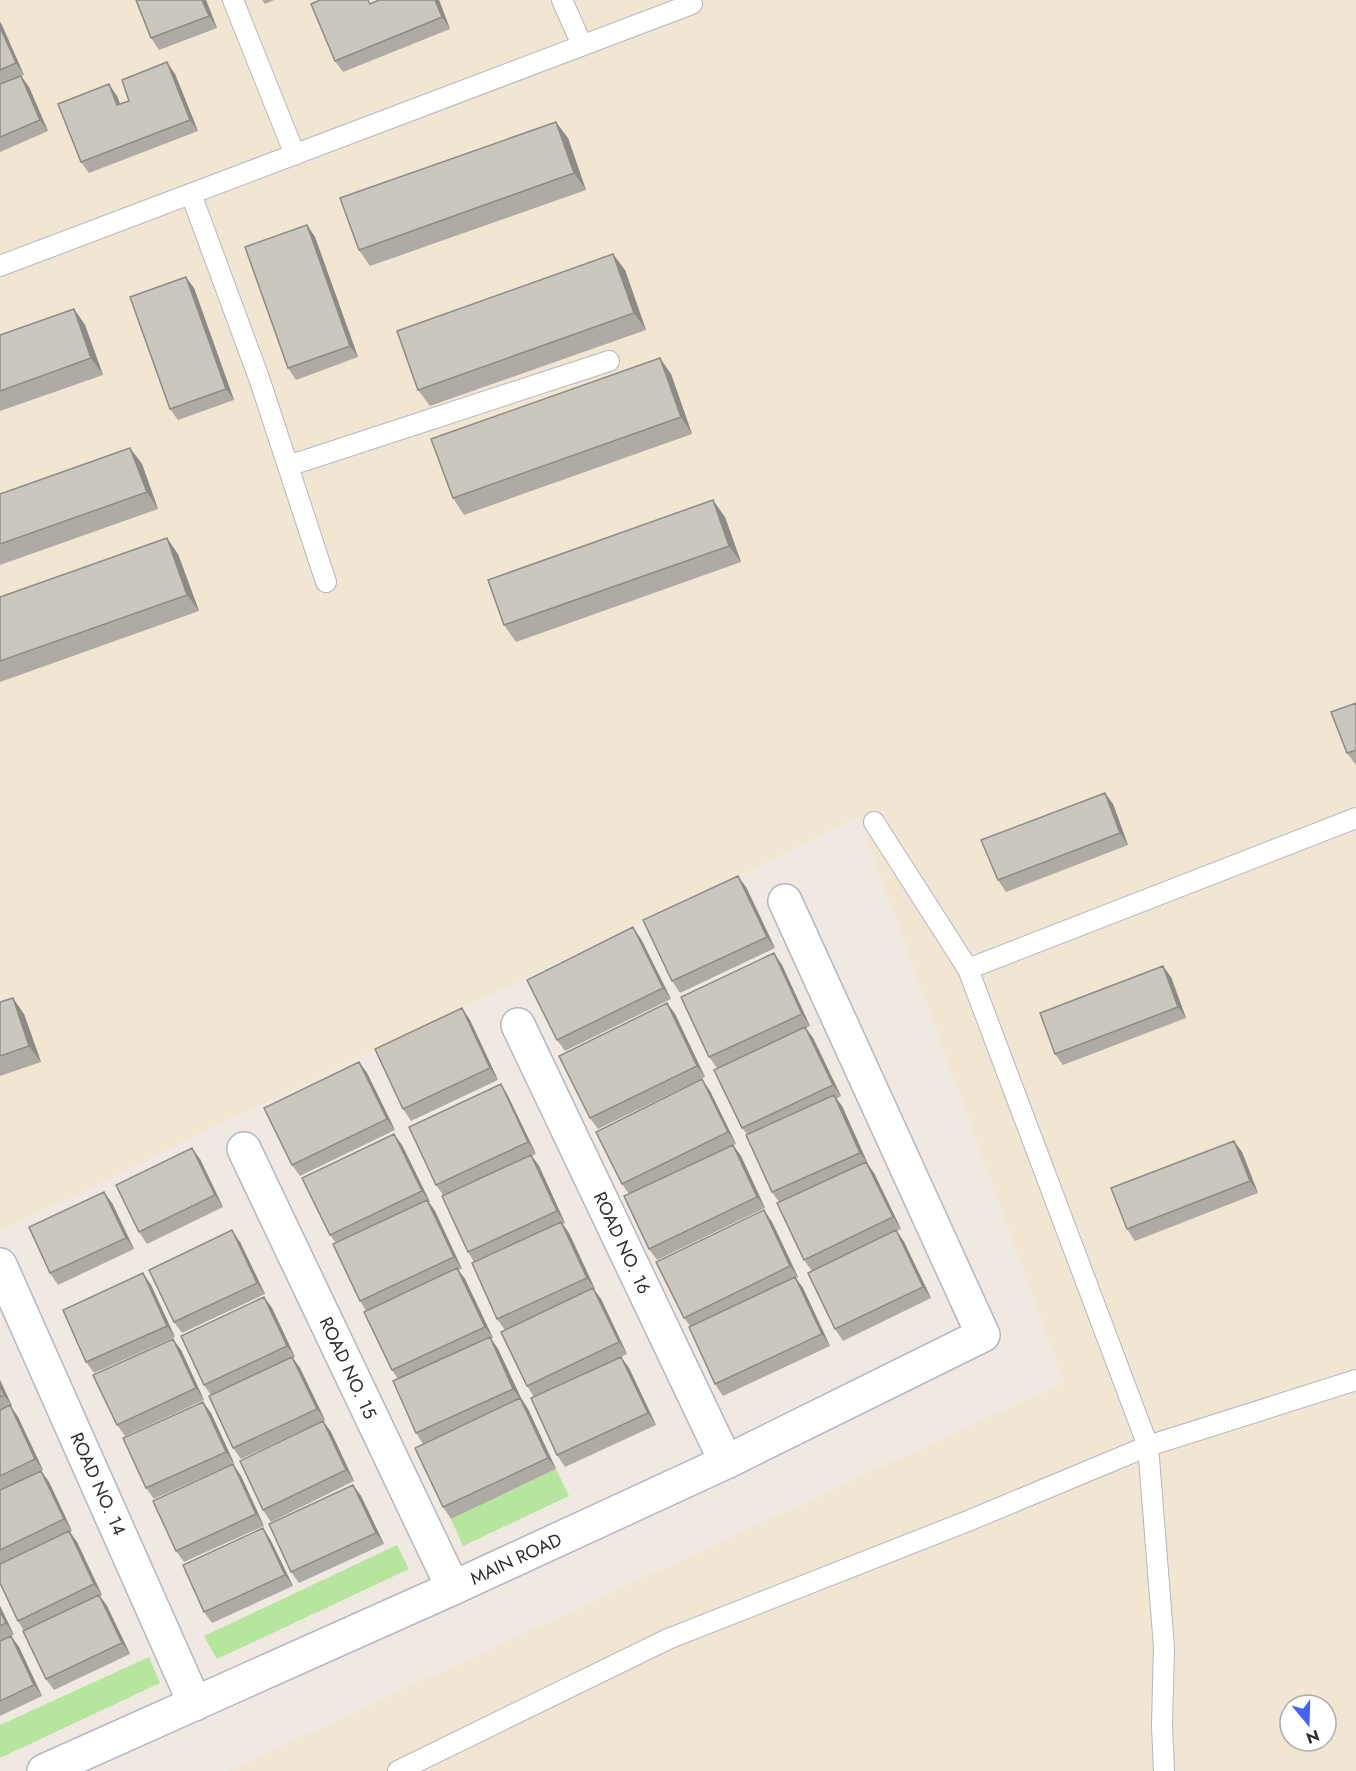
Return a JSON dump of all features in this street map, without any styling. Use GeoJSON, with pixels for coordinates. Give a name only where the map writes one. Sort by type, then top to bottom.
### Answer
{"type":"FeatureCollection","features":[{"type":"Feature","properties":{"kind":"street","name":"MAIN ROAD"},"geometry":{"type":"LineString","coordinates":[[44,1771],[453,1588],[726,1462],[983,1335],[785,901]]}},
{"type":"Feature","properties":{"kind":"street","name":"ROAD NO. 16"},"geometry":{"type":"LineString","coordinates":[[518,1025],[726,1462]]}},
{"type":"Feature","properties":{"kind":"street","name":"ROAD NO. 15"},"geometry":{"type":"LineString","coordinates":[[244,1149],[453,1588]]}},
{"type":"Feature","properties":{"kind":"street","name":"ROAD NO. 14"},"geometry":{"type":"LineString","coordinates":[[0,1265],[195,1704]]}},
{"type":"Feature","properties":{"kind":"lane"},"geometry":{"type":"LineString","coordinates":[[233,0],[295,155]]}},
{"type":"Feature","properties":{"kind":"lane"},"geometry":{"type":"LineString","coordinates":[[562,0],[582,45]]}},
{"type":"Feature","properties":{"kind":"lane"},"geometry":{"type":"LineString","coordinates":[[0,266],[692,4]]}},
{"type":"Feature","properties":{"kind":"lane"},"geometry":{"type":"LineString","coordinates":[[191,194],[259,378],[326,582]]}},
{"type":"Feature","properties":{"kind":"lane"},"geometry":{"type":"LineString","coordinates":[[288,466],[609,361]]}},
{"type":"Feature","properties":{"kind":"lane"},"geometry":{"type":"LineString","coordinates":[[968,969],[1356,818]]}},
{"type":"Feature","properties":{"kind":"lane"},"geometry":{"type":"LineString","coordinates":[[874,822],[968,969],[1148,1446],[1164,1647],[1162,1725],[1164,1771]]}},
{"type":"Feature","properties":{"kind":"lane"},"geometry":{"type":"LineString","coordinates":[[398,1771],[668,1639],[968,1521],[1148,1446],[1356,1380]]}},
{"type":"Feature","properties":{"kind":"shaded area"},"geometry":{"type":"Polygon","coordinates":[[[0,0],[1356,0],[1356,1771],[229,1771],[1064,1382],[859,817],[0,1231],[0,0]]]}},
{"type":"Feature","properties":{"kind":"green space"},"geometry":{"type":"Polygon","coordinates":[[[556,1469],[569,1496],[463,1546],[451,1519],[556,1469]]]}},
{"type":"Feature","properties":{"kind":"green space"},"geometry":{"type":"Polygon","coordinates":[[[397,1545],[409,1569],[217,1659],[204,1636],[397,1545]]]}},
{"type":"Feature","properties":{"kind":"green space"},"geometry":{"type":"Polygon","coordinates":[[[149,1657],[160,1683],[0,1758],[0,1725],[149,1657]]]}},
{"type":"Feature","properties":{"kind":"building"},"geometry":{"type":"Polygon","coordinates":[[[136,0],[202,0],[209,16],[151,38],[136,0]]]}},
{"type":"Feature","properties":{"kind":"building"},"geometry":{"type":"Polygon","coordinates":[[[320,0],[368,0],[370,4],[379,0],[435,0],[442,17],[335,61],[311,4],[320,0]]]}},
{"type":"Feature","properties":{"kind":"building"},"geometry":{"type":"Polygon","coordinates":[[[0,27],[16,63],[0,70],[0,27]]]}},
{"type":"Feature","properties":{"kind":"building"},"geometry":{"type":"Polygon","coordinates":[[[167,62],[190,120],[81,162],[58,104],[109,84],[117,105],[129,101],[122,80],[167,62]]]}},
{"type":"Feature","properties":{"kind":"building"},"geometry":{"type":"Polygon","coordinates":[[[21,76],[40,120],[0,137],[0,84],[21,76]]]}},
{"type":"Feature","properties":{"kind":"building"},"geometry":{"type":"Polygon","coordinates":[[[556,122],[574,173],[359,250],[340,198],[556,122]]]}},
{"type":"Feature","properties":{"kind":"building"},"geometry":{"type":"Polygon","coordinates":[[[307,225],[350,346],[288,368],[245,247],[307,225]]]}},
{"type":"Feature","properties":{"kind":"building"},"geometry":{"type":"Polygon","coordinates":[[[613,254],[634,313],[418,390],[397,331],[613,254]]]}},
{"type":"Feature","properties":{"kind":"building"},"geometry":{"type":"Polygon","coordinates":[[[186,277],[226,389],[170,409],[130,297],[186,277]]]}},
{"type":"Feature","properties":{"kind":"building"},"geometry":{"type":"Polygon","coordinates":[[[74,309],[91,358],[0,391],[0,335],[74,309]]]}},
{"type":"Feature","properties":{"kind":"building"},"geometry":{"type":"Polygon","coordinates":[[[660,358],[681,417],[453,498],[431,439],[660,358]]]}},
{"type":"Feature","properties":{"kind":"building"},"geometry":{"type":"Polygon","coordinates":[[[130,448],[147,492],[0,544],[0,494],[130,448]]]}},
{"type":"Feature","properties":{"kind":"building"},"geometry":{"type":"Polygon","coordinates":[[[713,500],[729,546],[504,625],[488,580],[713,500]]]}},
{"type":"Feature","properties":{"kind":"building"},"geometry":{"type":"Polygon","coordinates":[[[167,538],[187,595],[0,661],[0,597],[167,538]]]}},
{"type":"Feature","properties":{"kind":"building"},"geometry":{"type":"Polygon","coordinates":[[[1356,703],[1356,750],[1347,753],[1331,712],[1356,703]]]}},
{"type":"Feature","properties":{"kind":"building"},"geometry":{"type":"Polygon","coordinates":[[[1105,793],[1120,833],[998,880],[981,840],[1105,793]]]}},
{"type":"Feature","properties":{"kind":"building"},"geometry":{"type":"Polygon","coordinates":[[[738,876],[767,937],[672,981],[643,920],[738,876]]]}},
{"type":"Feature","properties":{"kind":"building"},"geometry":{"type":"Polygon","coordinates":[[[633,927],[663,988],[557,1040],[527,980],[633,927]]]}},
{"type":"Feature","properties":{"kind":"building"},"geometry":{"type":"Polygon","coordinates":[[[774,953],[802,1014],[709,1057],[681,997],[774,953]]]}},
{"type":"Feature","properties":{"kind":"building"},"geometry":{"type":"Polygon","coordinates":[[[1163,966],[1178,1007],[1055,1054],[1040,1013],[1163,966]]]}},
{"type":"Feature","properties":{"kind":"building"},"geometry":{"type":"Polygon","coordinates":[[[13,998],[29,1046],[0,1056],[0,1002],[13,998]]]}},
{"type":"Feature","properties":{"kind":"building"},"geometry":{"type":"Polygon","coordinates":[[[667,1003],[697,1066],[590,1118],[559,1056],[667,1003]]]}},
{"type":"Feature","properties":{"kind":"building"},"geometry":{"type":"Polygon","coordinates":[[[462,1008],[490,1068],[403,1109],[375,1049],[462,1008]]]}},
{"type":"Feature","properties":{"kind":"building"},"geometry":{"type":"Polygon","coordinates":[[[805,1027],[833,1085],[742,1128],[714,1070],[805,1027]]]}},
{"type":"Feature","properties":{"kind":"building"},"geometry":{"type":"Polygon","coordinates":[[[359,1062],[387,1119],[292,1165],[264,1108],[359,1062]]]}},
{"type":"Feature","properties":{"kind":"building"},"geometry":{"type":"Polygon","coordinates":[[[702,1079],[728,1132],[622,1184],[596,1132],[702,1079]]]}},
{"type":"Feature","properties":{"kind":"building"},"geometry":{"type":"Polygon","coordinates":[[[501,1084],[528,1142],[436,1185],[409,1127],[501,1084]]]}},
{"type":"Feature","properties":{"kind":"building"},"geometry":{"type":"Polygon","coordinates":[[[834,1095],[860,1153],[772,1192],[746,1135],[834,1095]]]}},
{"type":"Feature","properties":{"kind":"building"},"geometry":{"type":"Polygon","coordinates":[[[394,1134],[422,1191],[330,1235],[302,1178],[394,1134]]]}},
{"type":"Feature","properties":{"kind":"building"},"geometry":{"type":"Polygon","coordinates":[[[1234,1141],[1250,1181],[1127,1229],[1111,1188],[1234,1141]]]}},
{"type":"Feature","properties":{"kind":"building"},"geometry":{"type":"Polygon","coordinates":[[[733,1145],[757,1197],[649,1249],[624,1196],[733,1145]]]}},
{"type":"Feature","properties":{"kind":"building"},"geometry":{"type":"Polygon","coordinates":[[[192,1148],[215,1195],[139,1232],[116,1185],[192,1148]]]}},
{"type":"Feature","properties":{"kind":"building"},"geometry":{"type":"Polygon","coordinates":[[[531,1155],[557,1211],[468,1252],[442,1196],[531,1155]]]}},
{"type":"Feature","properties":{"kind":"building"},"geometry":{"type":"Polygon","coordinates":[[[866,1162],[893,1217],[804,1260],[777,1203],[866,1162]]]}},
{"type":"Feature","properties":{"kind":"building"},"geometry":{"type":"Polygon","coordinates":[[[104,1192],[126,1238],[50,1273],[29,1227],[104,1192]]]}},
{"type":"Feature","properties":{"kind":"building"},"geometry":{"type":"Polygon","coordinates":[[[427,1200],[454,1257],[360,1301],[333,1244],[427,1200]]]}},
{"type":"Feature","properties":{"kind":"building"},"geometry":{"type":"Polygon","coordinates":[[[764,1210],[790,1266],[684,1318],[656,1262],[764,1210]]]}},
{"type":"Feature","properties":{"kind":"building"},"geometry":{"type":"Polygon","coordinates":[[[561,1222],[587,1278],[497,1319],[472,1263],[561,1222]]]}},
{"type":"Feature","properties":{"kind":"building"},"geometry":{"type":"Polygon","coordinates":[[[232,1230],[257,1283],[174,1322],[149,1270],[232,1230]]]}},
{"type":"Feature","properties":{"kind":"building"},"geometry":{"type":"Polygon","coordinates":[[[896,1230],[923,1287],[835,1329],[808,1273],[896,1230]]]}},
{"type":"Feature","properties":{"kind":"building"},"geometry":{"type":"Polygon","coordinates":[[[457,1268],[485,1327],[392,1370],[364,1312],[457,1268]]]}},
{"type":"Feature","properties":{"kind":"building"},"geometry":{"type":"Polygon","coordinates":[[[143,1273],[167,1326],[86,1362],[63,1310],[143,1273]]]}},
{"type":"Feature","properties":{"kind":"building"},"geometry":{"type":"Polygon","coordinates":[[[795,1277],[822,1334],[715,1384],[689,1327],[795,1277]]]}},
{"type":"Feature","properties":{"kind":"building"},"geometry":{"type":"Polygon","coordinates":[[[593,1288],[619,1342],[527,1386],[501,1332],[593,1288]]]}},
{"type":"Feature","properties":{"kind":"building"},"geometry":{"type":"Polygon","coordinates":[[[264,1297],[287,1346],[204,1385],[181,1336],[264,1297]]]}},
{"type":"Feature","properties":{"kind":"building"},"geometry":{"type":"Polygon","coordinates":[[[490,1337],[513,1389],[416,1433],[393,1381],[490,1337]]]}},
{"type":"Feature","properties":{"kind":"building"},"geometry":{"type":"Polygon","coordinates":[[[173,1339],[196,1388],[117,1425],[93,1375],[173,1339]]]}},
{"type":"Feature","properties":{"kind":"building"},"geometry":{"type":"Polygon","coordinates":[[[292,1357],[317,1409],[233,1448],[209,1396],[292,1357]]]}},
{"type":"Feature","properties":{"kind":"building"},"geometry":{"type":"Polygon","coordinates":[[[621,1357],[648,1413],[557,1455],[531,1398],[621,1357]]]}},
{"type":"Feature","properties":{"kind":"building"},"geometry":{"type":"Polygon","coordinates":[[[0,1385],[4,1395],[0,1397],[0,1385]]]}},
{"type":"Feature","properties":{"kind":"building"},"geometry":{"type":"Polygon","coordinates":[[[520,1398],[548,1458],[443,1507],[415,1448],[520,1398]]]}},
{"type":"Feature","properties":{"kind":"building"},"geometry":{"type":"Polygon","coordinates":[[[203,1402],[226,1452],[146,1488],[123,1438],[203,1402]]]}},
{"type":"Feature","properties":{"kind":"building"},"geometry":{"type":"Polygon","coordinates":[[[10,1405],[35,1459],[0,1476],[0,1410],[10,1405]]]}},
{"type":"Feature","properties":{"kind":"building"},"geometry":{"type":"Polygon","coordinates":[[[323,1421],[346,1470],[263,1510],[240,1461],[323,1421]]]}},
{"type":"Feature","properties":{"kind":"building"},"geometry":{"type":"Polygon","coordinates":[[[233,1464],[256,1514],[176,1551],[153,1501],[233,1464]]]}},
{"type":"Feature","properties":{"kind":"building"},"geometry":{"type":"Polygon","coordinates":[[[41,1471],[64,1519],[0,1550],[0,1490],[41,1471]]]}},
{"type":"Feature","properties":{"kind":"building"},"geometry":{"type":"Polygon","coordinates":[[[353,1485],[376,1533],[291,1572],[269,1524],[353,1485]]]}},
{"type":"Feature","properties":{"kind":"building"},"geometry":{"type":"Polygon","coordinates":[[[263,1528],[285,1575],[204,1612],[183,1565],[263,1528]]]}},
{"type":"Feature","properties":{"kind":"building"},"geometry":{"type":"Polygon","coordinates":[[[69,1531],[94,1584],[18,1621],[0,1583],[0,1564],[69,1531]]]}},
{"type":"Feature","properties":{"kind":"building"},"geometry":{"type":"Polygon","coordinates":[[[99,1595],[122,1643],[46,1679],[23,1631],[99,1595]]]}},
{"type":"Feature","properties":{"kind":"building"},"geometry":{"type":"Polygon","coordinates":[[[0,1611],[6,1623],[0,1626],[0,1611]]]}},
{"type":"Feature","properties":{"kind":"building"},"geometry":{"type":"Polygon","coordinates":[[[11,1636],[34,1685],[0,1701],[0,1641],[11,1636]]]}}]}
